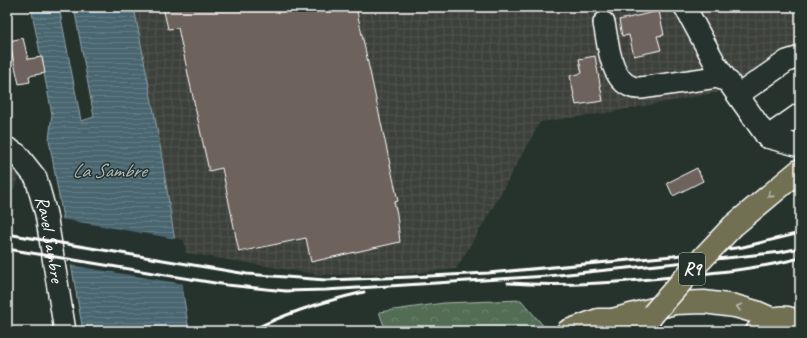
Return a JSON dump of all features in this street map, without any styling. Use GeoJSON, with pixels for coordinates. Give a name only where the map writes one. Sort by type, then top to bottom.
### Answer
{"type":"FeatureCollection","features":[{"type":"Feature","properties":{"kind":"main road","name":"R9"},"geometry":{"type":"LineString","coordinates":[[641,331],[675,289],[733,226],[800,170]]}},
{"type":"Feature","properties":{"kind":"main road"},"geometry":{"type":"LineString","coordinates":[[568,331],[598,320],[605,325],[675,303],[704,302],[735,306],[756,312],[764,325],[784,317],[799,323]]}},
{"type":"Feature","properties":{"kind":"lane"},"geometry":{"type":"LineString","coordinates":[[685,7],[716,63],[767,137],[800,146]]}},
{"type":"Feature","properties":{"kind":"lane"},"geometry":{"type":"LineString","coordinates":[[604,23],[612,66],[620,79],[631,87],[641,88],[717,77],[733,89]]}},
{"type":"Feature","properties":{"kind":"lane"},"geometry":{"type":"LineString","coordinates":[[733,89],[787,61],[800,58]]}},
{"type":"Feature","properties":{"kind":"lane"},"geometry":{"type":"LineString","coordinates":[[767,137],[800,114]]}},
{"type":"Feature","properties":{"kind":"lane","name":"Ravel Sambre"},"geometry":{"type":"LineString","coordinates":[[12,151],[36,178],[46,214],[65,331]]}},
{"type":"Feature","properties":{"kind":"shaded area"},"geometry":{"type":"Polygon","coordinates":[[[134,7],[800,7],[800,50],[772,61],[720,92],[606,113],[540,122],[492,209],[456,269],[402,274],[320,275],[186,253],[184,240],[175,238],[159,139],[134,7]]]}},
{"type":"Feature","properties":{"kind":"shaded area"},"geometry":{"type":"Polygon","coordinates":[[[7,160],[22,172],[7,203],[7,160]]]}},
{"type":"Feature","properties":{"kind":"green space"},"geometry":{"type":"Polygon","coordinates":[[[521,300],[546,329],[543,331],[386,331],[379,312],[444,303],[521,300]]]}},
{"type":"Feature","properties":{"kind":"water","name":"La Sambre"},"geometry":{"type":"Polygon","coordinates":[[[31,7],[59,7],[81,121],[94,117],[74,7],[134,7],[159,139],[189,331],[83,331],[49,140],[52,114],[31,7]]]}},
{"type":"Feature","properties":{"kind":"pier"},"geometry":{"type":"Polygon","coordinates":[[[61,219],[177,239],[184,284],[69,265],[61,219]]]}},
{"type":"Feature","properties":{"kind":"building"},"geometry":{"type":"Polygon","coordinates":[[[163,7],[356,7],[398,201],[394,202],[400,242],[311,262],[306,238],[239,252],[222,168],[209,171],[178,28],[168,29],[163,7]]]}},
{"type":"Feature","properties":{"kind":"building"},"geometry":{"type":"Polygon","coordinates":[[[593,7],[610,7],[611,14],[602,11],[594,16],[593,7]]]}},
{"type":"Feature","properties":{"kind":"building"},"geometry":{"type":"Polygon","coordinates":[[[659,11],[664,35],[657,36],[661,50],[634,56],[629,35],[622,36],[619,20],[659,11]]]}},
{"type":"Feature","properties":{"kind":"building"},"geometry":{"type":"Polygon","coordinates":[[[23,38],[28,59],[42,57],[45,73],[29,76],[30,82],[19,84],[9,41],[23,38]]]}},
{"type":"Feature","properties":{"kind":"building"},"geometry":{"type":"Polygon","coordinates":[[[595,56],[603,101],[576,105],[570,76],[582,73],[579,59],[595,56]]]}},
{"type":"Feature","properties":{"kind":"building"},"geometry":{"type":"Polygon","coordinates":[[[697,168],[703,181],[673,196],[667,183],[697,168]]]}},
{"type":"Feature","properties":{"kind":"tunnel"},"geometry":{"type":"LineString","coordinates":[[601,7],[604,23]]}},
{"type":"Feature","properties":{"kind":"railway"},"geometry":{"type":"LineString","coordinates":[[7,234],[247,274],[326,280],[488,273],[673,256],[743,247],[800,233]]}},
{"type":"Feature","properties":{"kind":"railway"},"geometry":{"type":"LineString","coordinates":[[7,249],[227,285],[286,291],[326,290],[548,276],[736,257],[781,252],[800,248]]}},
{"type":"Feature","properties":{"kind":"railway"},"geometry":{"type":"LineString","coordinates":[[508,283],[573,284],[638,280],[741,269],[800,258]]}},
{"type":"Feature","properties":{"kind":"railway"},"geometry":{"type":"LineString","coordinates":[[251,331],[278,318],[306,308],[364,292]]}}]}
